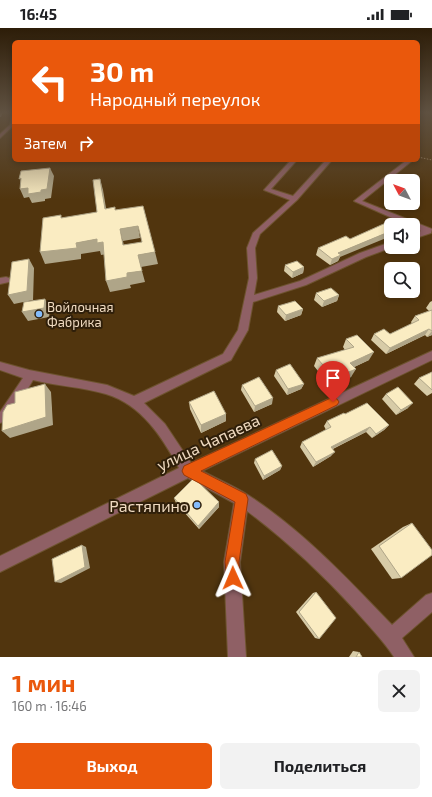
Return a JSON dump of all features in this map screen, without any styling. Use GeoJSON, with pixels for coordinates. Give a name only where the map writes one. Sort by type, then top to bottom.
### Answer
{"type":"FeatureCollection","features":[{"type":"Feature","properties":{"kind":"street"},"geometry":{"type":"LineString","coordinates":[[292,162],[267,190],[295,199]]}},
{"type":"Feature","properties":{"kind":"street"},"geometry":{"type":"LineString","coordinates":[[134,402],[227,358],[243,330],[253,278],[251,248],[257,233],[295,199],[327,162]]}},
{"type":"Feature","properties":{"kind":"street"},"geometry":{"type":"LineString","coordinates":[[407,162],[357,201],[430,229]]}},
{"type":"Feature","properties":{"kind":"street"},"geometry":{"type":"LineString","coordinates":[[420,234],[430,229]]}},
{"type":"Feature","properties":{"kind":"street"},"geometry":{"type":"LineString","coordinates":[[249,300],[303,283],[363,255],[384,248]]}},
{"type":"Feature","properties":{"kind":"street","name":"улица Чапаева"},"geometry":{"type":"LineString","coordinates":[[0,564],[188,471],[432,355]]}},
{"type":"Feature","properties":{"kind":"street"},"geometry":{"type":"LineString","coordinates":[[0,366],[30,376],[93,384],[134,402],[150,415],[169,437],[188,471],[242,499],[283,529],[338,579],[391,637],[405,657]]}},
{"type":"Feature","properties":{"kind":"street"},"geometry":{"type":"LineString","coordinates":[[2,419],[30,376]]}},
{"type":"Feature","properties":{"kind":"street"},"geometry":{"type":"LineString","coordinates":[[237,657],[232,562],[242,499]]}},
{"type":"Feature","properties":{"kind":"street"},"geometry":{"type":"LineString","coordinates":[[391,637],[432,601]]}},
{"type":"Feature","properties":{"kind":"path"},"geometry":{"type":"LineString","coordinates":[[420,157],[432,160]]}},
{"type":"Feature","properties":{"kind":"building"},"geometry":{"type":"Polygon","coordinates":[[[50,168],[47,189],[41,190],[41,192],[28,194],[28,188],[20,189],[21,178],[19,179],[21,171],[50,168]]]}},
{"type":"Feature","properties":{"kind":"building"},"geometry":{"type":"Polygon","coordinates":[[[100,179],[105,209],[115,207],[115,210],[143,206],[155,252],[138,255],[142,271],[127,273],[127,277],[106,281],[103,242],[97,243],[97,239],[76,243],[77,248],[40,252],[43,218],[61,215],[61,218],[97,212],[93,180],[100,179]],[[138,226],[120,229],[123,245],[142,242],[138,226]]]}},
{"type":"Feature","properties":{"kind":"building"},"geometry":{"type":"Polygon","coordinates":[[[384,224],[384,234],[338,253],[341,255],[332,259],[318,248],[346,236],[350,239],[384,224]]]}},
{"type":"Feature","properties":{"kind":"building"},"geometry":{"type":"Polygon","coordinates":[[[29,259],[27,291],[8,295],[12,262],[29,259]]]}},
{"type":"Feature","properties":{"kind":"building"},"geometry":{"type":"Polygon","coordinates":[[[297,261],[304,267],[293,272],[285,265],[297,261]]]}},
{"type":"Feature","properties":{"kind":"building"},"geometry":{"type":"Polygon","coordinates":[[[331,288],[339,295],[324,301],[316,293],[331,288]]]}},
{"type":"Feature","properties":{"kind":"building"},"geometry":{"type":"Polygon","coordinates":[[[45,299],[44,308],[22,312],[24,302],[45,299]]]}},
{"type":"Feature","properties":{"kind":"building"},"geometry":{"type":"Polygon","coordinates":[[[295,301],[303,309],[286,315],[278,306],[295,301]]]}},
{"type":"Feature","properties":{"kind":"building"},"geometry":{"type":"Polygon","coordinates":[[[432,310],[432,331],[429,329],[390,348],[374,334],[384,329],[390,334],[419,320],[415,316],[432,310]]]}},
{"type":"Feature","properties":{"kind":"building"},"geometry":{"type":"Polygon","coordinates":[[[357,335],[374,352],[350,363],[356,369],[334,378],[317,358],[354,347],[346,339],[357,335]]]}},
{"type":"Feature","properties":{"kind":"building"},"geometry":{"type":"Polygon","coordinates":[[[290,364],[304,384],[288,389],[276,370],[290,364]]]}},
{"type":"Feature","properties":{"kind":"building"},"geometry":{"type":"Polygon","coordinates":[[[432,372],[432,390],[419,378],[432,372]]]}},
{"type":"Feature","properties":{"kind":"building"},"geometry":{"type":"Polygon","coordinates":[[[259,377],[273,398],[255,406],[242,385],[259,377]]]}},
{"type":"Feature","properties":{"kind":"building"},"geometry":{"type":"Polygon","coordinates":[[[45,384],[46,417],[2,431],[3,412],[7,405],[15,403],[15,392],[45,384]]]}},
{"type":"Feature","properties":{"kind":"building"},"geometry":{"type":"Polygon","coordinates":[[[398,387],[413,403],[401,410],[386,394],[398,387]]]}},
{"type":"Feature","properties":{"kind":"building"},"geometry":{"type":"Polygon","coordinates":[[[214,391],[226,414],[201,425],[189,402],[214,391]]]}},
{"type":"Feature","properties":{"kind":"building"},"geometry":{"type":"Polygon","coordinates":[[[367,403],[389,425],[376,434],[370,427],[331,447],[335,452],[316,462],[302,442],[331,427],[327,421],[367,403]]]}},
{"type":"Feature","properties":{"kind":"building"},"geometry":{"type":"Polygon","coordinates":[[[272,450],[282,466],[264,476],[255,459],[272,450]]]}},
{"type":"Feature","properties":{"kind":"building","name":"Растяпино"},"geometry":{"type":"Polygon","coordinates":[[[194,478],[219,502],[198,526],[174,498],[194,478]]]}},
{"type":"Feature","properties":{"kind":"building"},"geometry":{"type":"Polygon","coordinates":[[[412,523],[432,550],[432,555],[401,578],[379,546],[412,523]]]}},
{"type":"Feature","properties":{"kind":"building"},"geometry":{"type":"Polygon","coordinates":[[[82,545],[85,567],[55,582],[52,559],[82,545]]]}},
{"type":"Feature","properties":{"kind":"building"},"geometry":{"type":"Polygon","coordinates":[[[316,592],[336,618],[319,639],[299,612],[316,592]]]}},
{"type":"Feature","properties":{"kind":"building"},"geometry":{"type":"Polygon","coordinates":[[[359,652],[362,657],[356,657],[359,652]]]}},
{"type":"Feature","properties":{"kind":"place","name":"Войлочная Фабрика"},"geometry":{"type":"Point","coordinates":[39,314]}},
{"type":"Feature","properties":{"kind":"place","name":"Растяпино"},"geometry":{"type":"Point","coordinates":[197,505]}},
{"type":"Feature","properties":{"kind":"route"},"geometry":{"type":"LineString","coordinates":[[233,578],[232,562],[242,499],[188,471],[333,402]]}}]}
